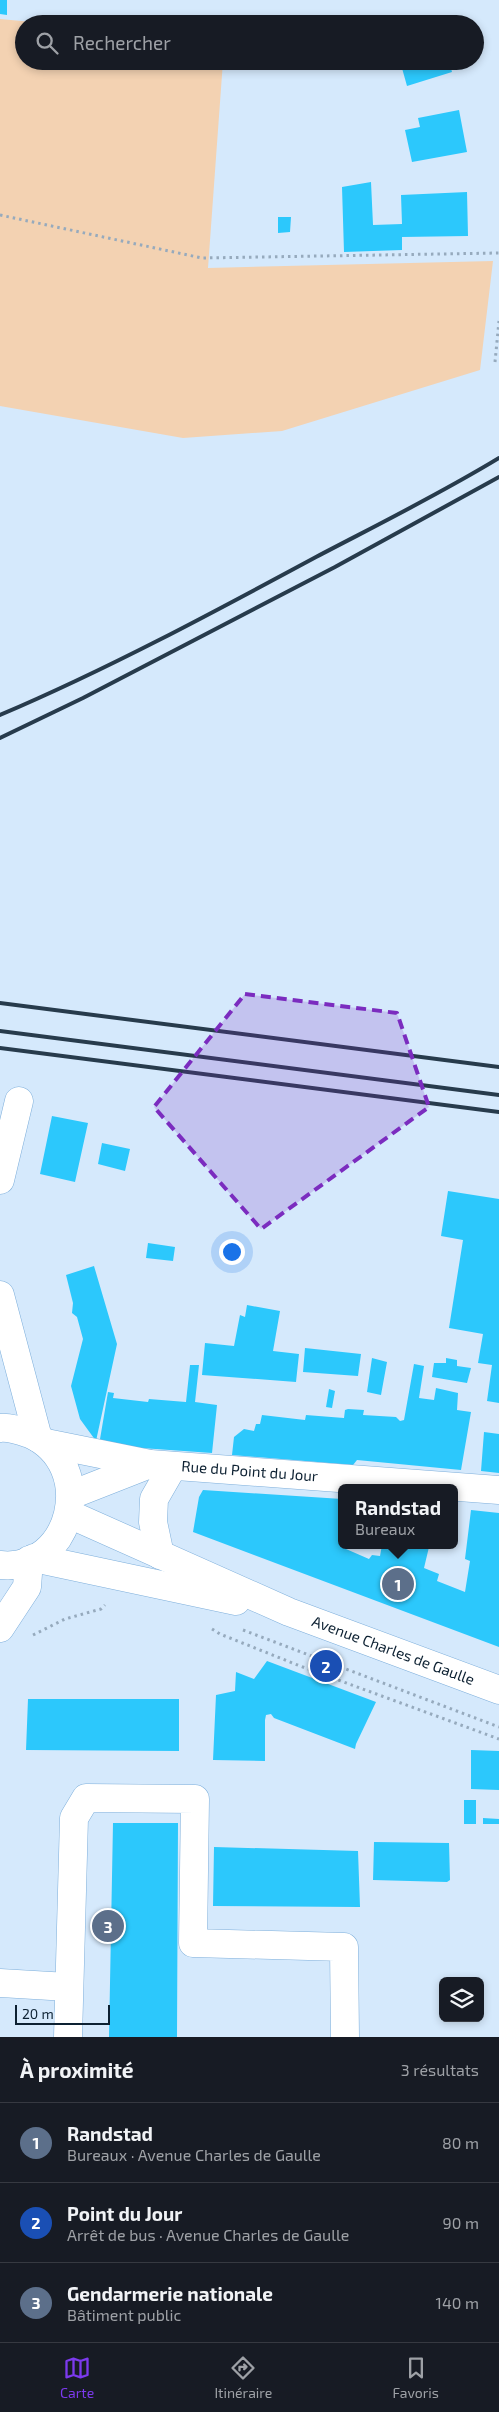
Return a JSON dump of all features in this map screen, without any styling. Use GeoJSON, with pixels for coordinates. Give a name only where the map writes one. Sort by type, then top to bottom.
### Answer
{"type":"FeatureCollection","features":[{"type":"Feature","properties":{"kind":"main road"},"geometry":{"type":"LineString","coordinates":[[0,1180],[19,1100]]}},
{"type":"Feature","properties":{"kind":"main road"},"geometry":{"type":"LineString","coordinates":[[0,1295],[42,1441],[59,1458],[68,1476],[70,1504],[62,1531],[50,1546],[32,1559],[0,1565]]}},
{"type":"Feature","properties":{"kind":"main road","name":"Rue du Point du Jour"},"geometry":{"type":"LineString","coordinates":[[0,1428],[22,1431],[42,1441],[161,1465],[418,1484]]}},
{"type":"Feature","properties":{"kind":"main road"},"geometry":{"type":"LineString","coordinates":[[70,1504],[161,1465]]}},
{"type":"Feature","properties":{"kind":"main road"},"geometry":{"type":"LineString","coordinates":[[160,1554],[153,1522],[154,1500],[161,1465]]}},
{"type":"Feature","properties":{"kind":"main road","name":"Rue du Point du Jour"},"geometry":{"type":"LineString","coordinates":[[458,1487],[499,1490]]}},
{"type":"Feature","properties":{"kind":"main road"},"geometry":{"type":"LineString","coordinates":[[70,1504],[160,1554],[289,1612]]}},
{"type":"Feature","properties":{"kind":"main road"},"geometry":{"type":"LineString","coordinates":[[32,1559],[289,1612]]}},
{"type":"Feature","properties":{"kind":"main road"},"geometry":{"type":"LineString","coordinates":[[0,1628],[27,1587],[32,1559]]}},
{"type":"Feature","properties":{"kind":"main road","name":"Avenue Charles de Gaulle"},"geometry":{"type":"LineString","coordinates":[[289,1612],[499,1690]]}},
{"type":"Feature","properties":{"kind":"main road"},"geometry":{"type":"LineString","coordinates":[[68,2037],[74,1818],[86,1798],[195,1799],[193,1943],[344,1946],[345,2037]]}},
{"type":"Feature","properties":{"kind":"main road"},"geometry":{"type":"LineString","coordinates":[[0,1983],[68,1987]]}},
{"type":"Feature","properties":{"kind":"path"},"geometry":{"type":"LineString","coordinates":[[0,215],[202,258],[499,253]]}},
{"type":"Feature","properties":{"kind":"path"},"geometry":{"type":"LineString","coordinates":[[495,362],[499,321]]}},
{"type":"Feature","properties":{"kind":"path"},"geometry":{"type":"LineString","coordinates":[[228,1599],[227,1621],[252,1634],[499,1727]]}},
{"type":"Feature","properties":{"kind":"path"},"geometry":{"type":"LineString","coordinates":[[65,1619],[101,1610],[105,1605],[112,1603]]}},
{"type":"Feature","properties":{"kind":"path"},"geometry":{"type":"LineString","coordinates":[[206,1624],[220,1634],[300,1666],[499,1739]]}},
{"type":"Feature","properties":{"kind":"highlighted area"},"geometry":{"type":"Polygon","coordinates":[[[245,994],[397,1013],[429,1107],[261,1229],[154,1107],[245,994]]]}},
{"type":"Feature","properties":{"kind":"shaded area"},"geometry":{"type":"Polygon","coordinates":[[[0,19],[15,20],[15,70],[222,70],[208,268],[493,261],[480,370],[282,431],[183,438],[0,406],[0,19]]]}},
{"type":"Feature","properties":{"kind":"building"},"geometry":{"type":"Polygon","coordinates":[[[0,0],[7,0],[7,15],[0,14],[0,0]]]}},
{"type":"Feature","properties":{"kind":"building"},"geometry":{"type":"Polygon","coordinates":[[[403,70],[451,70],[452,72],[407,86],[403,70]]]}},
{"type":"Feature","properties":{"kind":"building"},"geometry":{"type":"Polygon","coordinates":[[[459,110],[467,152],[412,162],[405,130],[420,127],[418,118],[459,110]]]}},
{"type":"Feature","properties":{"kind":"building"},"geometry":{"type":"Polygon","coordinates":[[[371,182],[373,225],[402,224],[401,195],[467,192],[468,236],[402,237],[402,250],[344,252],[342,187],[371,182]]]}},
{"type":"Feature","properties":{"kind":"building"},"geometry":{"type":"Polygon","coordinates":[[[278,217],[291,217],[290,232],[278,233],[278,217]]]}},
{"type":"Feature","properties":{"kind":"building"},"geometry":{"type":"Polygon","coordinates":[[[52,1116],[88,1123],[75,1182],[40,1174],[52,1116]]]}},
{"type":"Feature","properties":{"kind":"building"},"geometry":{"type":"Polygon","coordinates":[[[102,1143],[130,1149],[125,1171],[98,1164],[102,1143]]]}},
{"type":"Feature","properties":{"kind":"building"},"geometry":{"type":"Polygon","coordinates":[[[448,1191],[499,1199],[499,1403],[487,1401],[492,1365],[478,1363],[483,1334],[449,1328],[463,1240],[441,1236],[448,1191]]]}},
{"type":"Feature","properties":{"kind":"building"},"geometry":{"type":"Polygon","coordinates":[[[148,1243],[175,1247],[173,1261],[146,1258],[148,1243]]]}},
{"type":"Feature","properties":{"kind":"building"},"geometry":{"type":"Polygon","coordinates":[[[94,1266],[117,1344],[96,1441],[80,1419],[71,1386],[83,1339],[77,1317],[72,1313],[73,1303],[66,1275],[94,1266]]]}},
{"type":"Feature","properties":{"kind":"building"},"geometry":{"type":"Polygon","coordinates":[[[247,1305],[280,1311],[273,1351],[299,1354],[296,1382],[202,1375],[205,1343],[234,1346],[240,1315],[245,1317],[247,1305]]]}},
{"type":"Feature","properties":{"kind":"building"},"geometry":{"type":"Polygon","coordinates":[[[305,1348],[361,1354],[358,1376],[303,1372],[305,1348]]]}},
{"type":"Feature","properties":{"kind":"building"},"geometry":{"type":"Polygon","coordinates":[[[372,1358],[387,1362],[381,1395],[367,1392],[372,1358]]]}},
{"type":"Feature","properties":{"kind":"building"},"geometry":{"type":"Polygon","coordinates":[[[446,1358],[457,1360],[457,1366],[471,1368],[467,1383],[432,1377],[434,1363],[446,1363],[446,1358]]]}},
{"type":"Feature","properties":{"kind":"building"},"geometry":{"type":"Polygon","coordinates":[[[414,1364],[424,1366],[419,1398],[434,1400],[436,1388],[458,1393],[457,1410],[471,1412],[461,1470],[357,1460],[353,1465],[232,1455],[234,1437],[244,1429],[254,1431],[256,1424],[260,1424],[262,1415],[305,1420],[306,1415],[344,1418],[345,1410],[348,1409],[364,1410],[363,1415],[396,1417],[400,1421],[404,1420],[414,1364]]]}},
{"type":"Feature","properties":{"kind":"building"},"geometry":{"type":"Polygon","coordinates":[[[190,1365],[199,1365],[195,1402],[217,1405],[212,1453],[99,1445],[108,1392],[114,1393],[113,1398],[148,1402],[149,1399],[186,1402],[190,1365]]]}},
{"type":"Feature","properties":{"kind":"building"},"geometry":{"type":"Polygon","coordinates":[[[329,1389],[335,1391],[332,1408],[326,1407],[329,1389]]]}},
{"type":"Feature","properties":{"kind":"building"},"geometry":{"type":"Polygon","coordinates":[[[484,1432],[499,1434],[499,1473],[481,1471],[484,1432]]]}},
{"type":"Feature","properties":{"kind":"building"},"geometry":{"type":"Polygon","coordinates":[[[203,1490],[338,1499],[338,1549],[346,1549],[369,1559],[372,1555],[380,1556],[381,1549],[429,1549],[424,1568],[439,1574],[437,1581],[465,1592],[470,1561],[465,1559],[471,1510],[499,1513],[499,1647],[193,1532],[199,1497],[203,1490]]]}},
{"type":"Feature","properties":{"kind":"building"},"geometry":{"type":"Polygon","coordinates":[[[267,1661],[376,1702],[355,1749],[274,1718],[271,1714],[266,1715],[265,1720],[265,1761],[213,1760],[216,1695],[235,1691],[236,1672],[254,1679],[267,1661]]]}},
{"type":"Feature","properties":{"kind":"building"},"geometry":{"type":"Polygon","coordinates":[[[28,1699],[179,1699],[179,1751],[26,1750],[28,1699]]]}},
{"type":"Feature","properties":{"kind":"building"},"geometry":{"type":"Polygon","coordinates":[[[471,1750],[499,1751],[499,1790],[471,1789],[471,1750]]]}},
{"type":"Feature","properties":{"kind":"building"},"geometry":{"type":"Polygon","coordinates":[[[464,1800],[476,1800],[476,1824],[464,1824],[464,1800]]]}},
{"type":"Feature","properties":{"kind":"building"},"geometry":{"type":"Polygon","coordinates":[[[483,1818],[499,1819],[499,1824],[483,1824],[483,1818]]]}},
{"type":"Feature","properties":{"kind":"building"},"geometry":{"type":"Polygon","coordinates":[[[113,1823],[178,1823],[177,2037],[109,2037],[113,1823]]]}},
{"type":"Feature","properties":{"kind":"building"},"geometry":{"type":"Polygon","coordinates":[[[374,1842],[449,1843],[450,1880],[447,1882],[373,1880],[374,1842]]]}},
{"type":"Feature","properties":{"kind":"building"},"geometry":{"type":"Polygon","coordinates":[[[214,1847],[358,1851],[360,1907],[213,1906],[214,1847]]]}},
{"type":"Feature","properties":{"kind":"railway"},"geometry":{"type":"LineString","coordinates":[[0,715],[160,640],[431,497],[499,458]]}},
{"type":"Feature","properties":{"kind":"railway"},"geometry":{"type":"LineString","coordinates":[[0,738],[83,698],[335,567],[499,477]]}},
{"type":"Feature","properties":{"kind":"railway"},"geometry":{"type":"LineString","coordinates":[[0,1003],[499,1067]]}},
{"type":"Feature","properties":{"kind":"railway"},"geometry":{"type":"LineString","coordinates":[[0,1031],[499,1095]]}},
{"type":"Feature","properties":{"kind":"railway"},"geometry":{"type":"LineString","coordinates":[[0,1048],[499,1112]]}},
{"type":"Feature","properties":{"kind":"place","name":"Randstad"},"geometry":{"type":"Point","coordinates":[398,1584]}},
{"type":"Feature","properties":{"kind":"place","name":"Point du Jour"},"geometry":{"type":"Point","coordinates":[326,1666]}},
{"type":"Feature","properties":{"kind":"place","name":"Gendarmerie nationale"},"geometry":{"type":"Point","coordinates":[108,1926]}}]}
